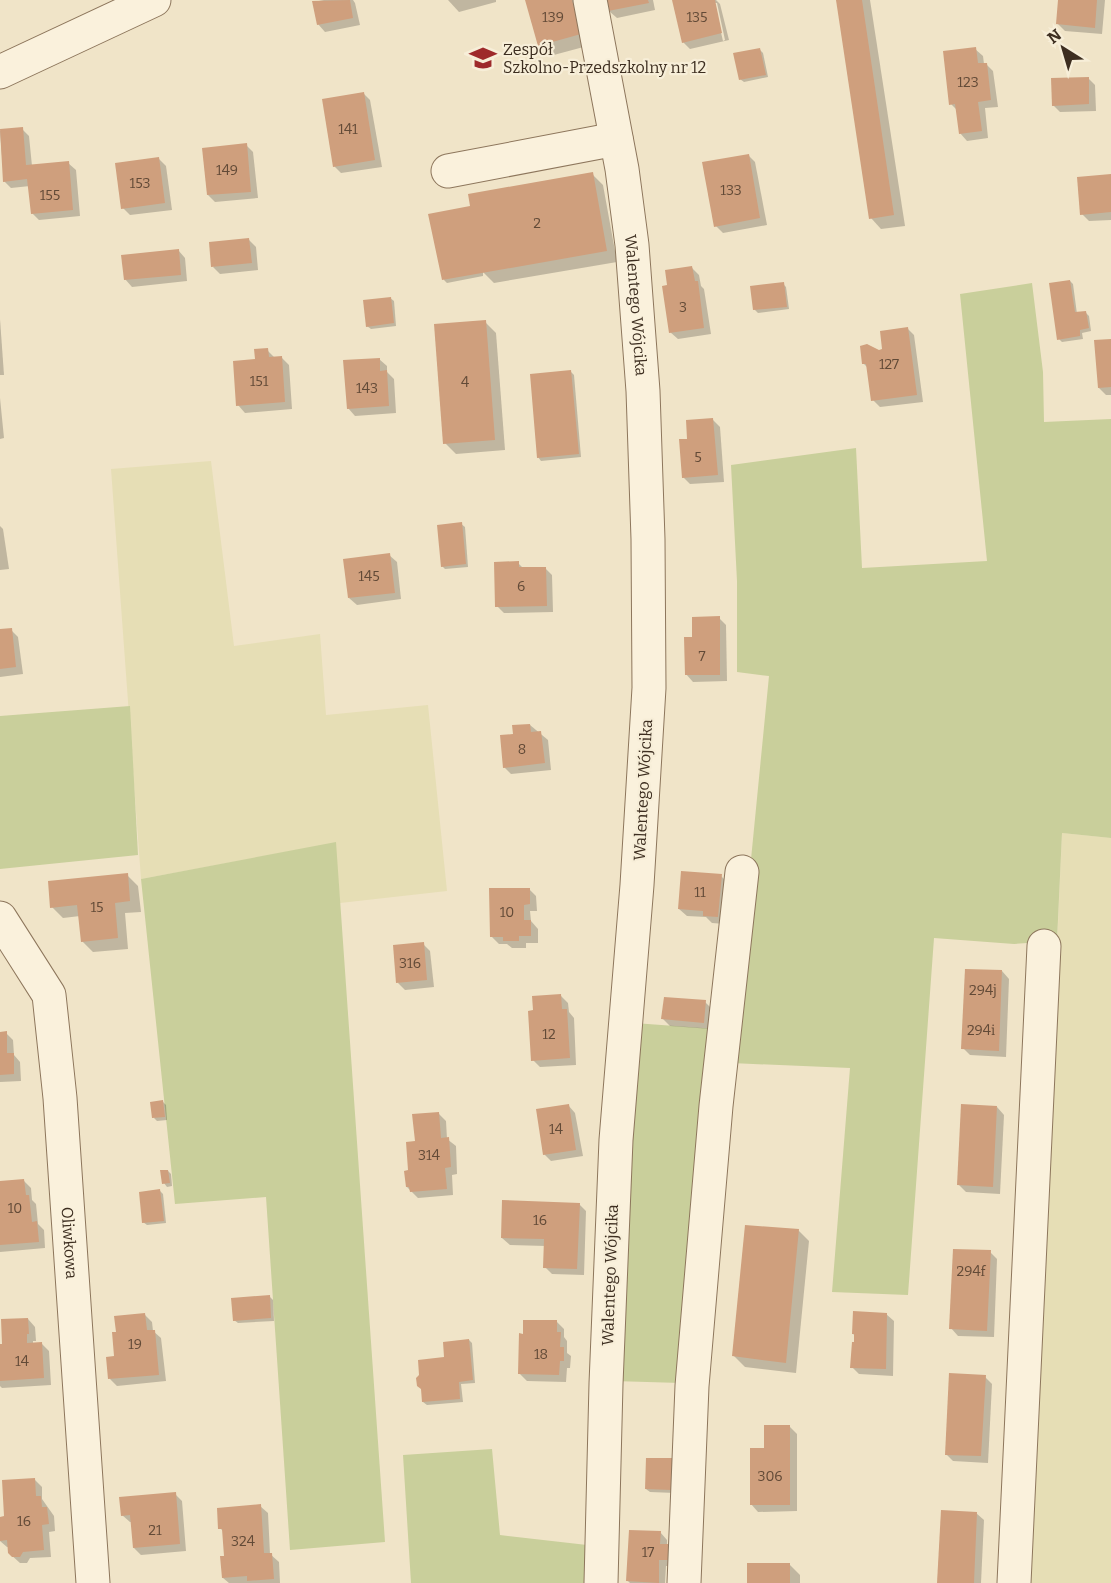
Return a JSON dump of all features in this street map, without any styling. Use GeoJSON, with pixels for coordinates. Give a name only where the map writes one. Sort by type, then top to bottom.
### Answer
{"type":"FeatureCollection","features":[{"type":"Feature","properties":{"kind":"street"},"geometry":{"type":"LineString","coordinates":[[0,72],[153,0]]}},
{"type":"Feature","properties":{"kind":"street","name":"Walentego Wójcika"},"geometry":{"type":"LineString","coordinates":[[590,0],[616,139],[632,245],[643,391],[648,539],[649,688],[637,885],[616,1140],[600,1583]]}},
{"type":"Feature","properties":{"kind":"street"},"geometry":{"type":"LineString","coordinates":[[448,171],[616,139]]}},
{"type":"Feature","properties":{"kind":"street"},"geometry":{"type":"LineString","coordinates":[[684,1583],[692,1386],[716,1106],[742,872]]}},
{"type":"Feature","properties":{"kind":"street","name":"Oliwkowa"},"geometry":{"type":"LineString","coordinates":[[0,918],[49,995],[60,1098],[93,1583]]}},
{"type":"Feature","properties":{"kind":"street"},"geometry":{"type":"LineString","coordinates":[[1014,1583],[1044,946]]}},
{"type":"Feature","properties":{"kind":"shaded area"},"geometry":{"type":"Polygon","coordinates":[[[211,461],[234,646],[320,634],[326,715],[428,705],[447,891],[340,903],[335,843],[141,879],[111,469],[211,461]]]}},
{"type":"Feature","properties":{"kind":"shaded area"},"geometry":{"type":"Polygon","coordinates":[[[1062,833],[1111,838],[1111,1583],[1031,1583],[1038,1341],[1062,833]]]}},
{"type":"Feature","properties":{"kind":"green space"},"geometry":{"type":"Polygon","coordinates":[[[1032,283],[1043,372],[1044,422],[1111,419],[1111,838],[1062,833],[1057,941],[1014,944],[934,938],[908,1295],[832,1292],[850,1068],[731,1063],[769,676],[737,672],[737,581],[731,465],[856,448],[862,568],[987,561],[960,294],[1032,283]]]}},
{"type":"Feature","properties":{"kind":"green space"},"geometry":{"type":"Polygon","coordinates":[[[130,706],[138,855],[0,869],[0,716],[130,706]]]}},
{"type":"Feature","properties":{"kind":"green space"},"geometry":{"type":"Polygon","coordinates":[[[336,842],[385,1542],[290,1550],[266,1197],[175,1204],[141,879],[336,842]]]}},
{"type":"Feature","properties":{"kind":"green space"},"geometry":{"type":"Polygon","coordinates":[[[634,1023],[716,1029],[681,1383],[613,1381],[634,1023]]]}},
{"type":"Feature","properties":{"kind":"green space"},"geometry":{"type":"Polygon","coordinates":[[[492,1449],[500,1535],[587,1545],[587,1583],[411,1583],[403,1455],[492,1449]]]}},
{"type":"Feature","properties":{"kind":"building"},"geometry":{"type":"Polygon","coordinates":[[[350,0],[353,18],[317,25],[312,1],[350,0]]]}},
{"type":"Feature","properties":{"kind":"building"},"geometry":{"type":"Polygon","coordinates":[[[525,0],[572,0],[581,34],[538,46],[525,0]]]}},
{"type":"Feature","properties":{"kind":"building"},"geometry":{"type":"Polygon","coordinates":[[[606,0],[648,0],[649,3],[608,11],[606,0]]]}},
{"type":"Feature","properties":{"kind":"building"},"geometry":{"type":"Polygon","coordinates":[[[672,0],[715,0],[722,33],[682,43],[672,0]]]}},
{"type":"Feature","properties":{"kind":"building"},"geometry":{"type":"Polygon","coordinates":[[[836,0],[862,0],[894,215],[869,219],[836,0]]]}},
{"type":"Feature","properties":{"kind":"building"},"geometry":{"type":"Polygon","coordinates":[[[1058,0],[1097,0],[1095,28],[1056,24],[1058,0]]]}},
{"type":"Feature","properties":{"kind":"building"},"geometry":{"type":"Polygon","coordinates":[[[976,47],[978,63],[987,63],[991,100],[978,102],[982,131],[959,134],[955,104],[949,105],[943,51],[976,47]]]}},
{"type":"Feature","properties":{"kind":"building"},"geometry":{"type":"Polygon","coordinates":[[[760,48],[766,75],[739,80],[733,53],[760,48]]]}},
{"type":"Feature","properties":{"kind":"building"},"geometry":{"type":"Polygon","coordinates":[[[1089,77],[1089,104],[1052,106],[1051,78],[1089,77]]]}},
{"type":"Feature","properties":{"kind":"building"},"geometry":{"type":"Polygon","coordinates":[[[364,92],[375,160],[333,167],[322,99],[364,92]]]}},
{"type":"Feature","properties":{"kind":"building"},"geometry":{"type":"Polygon","coordinates":[[[23,127],[26,165],[69,161],[73,210],[31,214],[27,179],[3,182],[0,129],[23,127]]]}},
{"type":"Feature","properties":{"kind":"building"},"geometry":{"type":"Polygon","coordinates":[[[247,143],[251,192],[207,195],[202,148],[247,143]]]}},
{"type":"Feature","properties":{"kind":"building"},"geometry":{"type":"Polygon","coordinates":[[[749,154],[760,218],[714,227],[702,162],[749,154]]]}},
{"type":"Feature","properties":{"kind":"building"},"geometry":{"type":"Polygon","coordinates":[[[159,157],[165,203],[121,209],[115,163],[159,157]]]}},
{"type":"Feature","properties":{"kind":"building"},"geometry":{"type":"Polygon","coordinates":[[[593,172],[607,251],[442,280],[428,214],[470,206],[468,194],[593,172]]]}},
{"type":"Feature","properties":{"kind":"building"},"geometry":{"type":"Polygon","coordinates":[[[1111,174],[1111,212],[1080,215],[1077,177],[1111,174]]]}},
{"type":"Feature","properties":{"kind":"building"},"geometry":{"type":"Polygon","coordinates":[[[249,238],[252,263],[211,267],[209,242],[249,238]]]}},
{"type":"Feature","properties":{"kind":"building"},"geometry":{"type":"Polygon","coordinates":[[[179,249],[181,275],[124,280],[121,255],[179,249]]]}},
{"type":"Feature","properties":{"kind":"building"},"geometry":{"type":"Polygon","coordinates":[[[692,266],[695,281],[698,281],[704,328],[669,333],[662,286],[667,285],[665,270],[692,266]]]}},
{"type":"Feature","properties":{"kind":"building"},"geometry":{"type":"Polygon","coordinates":[[[1070,280],[1075,312],[1086,311],[1089,328],[1080,330],[1080,336],[1057,340],[1049,283],[1070,280]]]}},
{"type":"Feature","properties":{"kind":"building"},"geometry":{"type":"Polygon","coordinates":[[[784,282],[787,307],[753,310],[750,286],[784,282]]]}},
{"type":"Feature","properties":{"kind":"building"},"geometry":{"type":"Polygon","coordinates":[[[391,297],[394,323],[366,327],[363,300],[391,297]]]}},
{"type":"Feature","properties":{"kind":"building"},"geometry":{"type":"Polygon","coordinates":[[[486,320],[495,440],[443,444],[434,324],[486,320]]]}},
{"type":"Feature","properties":{"kind":"building"},"geometry":{"type":"Polygon","coordinates":[[[908,327],[917,395],[871,401],[866,364],[862,364],[860,346],[867,344],[879,350],[882,349],[880,331],[908,327]]]}},
{"type":"Feature","properties":{"kind":"building"},"geometry":{"type":"Polygon","coordinates":[[[1111,339],[1111,387],[1098,388],[1094,340],[1111,339]]]}},
{"type":"Feature","properties":{"kind":"building"},"geometry":{"type":"Polygon","coordinates":[[[268,348],[269,357],[282,356],[285,402],[236,406],[233,361],[255,359],[254,349],[268,348]]]}},
{"type":"Feature","properties":{"kind":"building"},"geometry":{"type":"Polygon","coordinates":[[[380,358],[380,371],[387,370],[389,406],[347,409],[343,360],[380,358]]]}},
{"type":"Feature","properties":{"kind":"building"},"geometry":{"type":"Polygon","coordinates":[[[571,370],[579,454],[537,458],[530,374],[571,370]]]}},
{"type":"Feature","properties":{"kind":"building"},"geometry":{"type":"Polygon","coordinates":[[[713,418],[718,475],[682,478],[679,439],[687,439],[686,420],[713,418]]]}},
{"type":"Feature","properties":{"kind":"building"},"geometry":{"type":"Polygon","coordinates":[[[462,522],[466,564],[441,567],[437,525],[462,522]]]}},
{"type":"Feature","properties":{"kind":"building"},"geometry":{"type":"Polygon","coordinates":[[[390,553],[395,593],[348,598],[343,559],[390,553]]]}},
{"type":"Feature","properties":{"kind":"building"},"geometry":{"type":"Polygon","coordinates":[[[519,561],[519,567],[546,567],[547,606],[495,607],[494,562],[519,561]]]}},
{"type":"Feature","properties":{"kind":"building"},"geometry":{"type":"Polygon","coordinates":[[[720,616],[720,675],[685,675],[684,637],[692,637],[692,617],[720,616]]]}},
{"type":"Feature","properties":{"kind":"building"},"geometry":{"type":"Polygon","coordinates":[[[12,628],[16,667],[0,669],[0,629],[12,628]]]}},
{"type":"Feature","properties":{"kind":"building"},"geometry":{"type":"Polygon","coordinates":[[[530,724],[531,732],[541,731],[545,763],[503,768],[500,735],[513,734],[512,725],[530,724]]]}},
{"type":"Feature","properties":{"kind":"building"},"geometry":{"type":"Polygon","coordinates":[[[681,871],[722,874],[718,917],[703,916],[703,911],[678,909],[681,871]]]}},
{"type":"Feature","properties":{"kind":"building"},"geometry":{"type":"Polygon","coordinates":[[[128,873],[130,901],[115,903],[118,938],[81,942],[77,905],[50,908],[48,881],[128,873]]]}},
{"type":"Feature","properties":{"kind":"building"},"geometry":{"type":"Polygon","coordinates":[[[489,888],[530,888],[530,904],[524,905],[524,920],[531,920],[531,936],[519,936],[519,941],[503,941],[503,937],[490,937],[489,888]]]}},
{"type":"Feature","properties":{"kind":"building"},"geometry":{"type":"Polygon","coordinates":[[[424,942],[427,980],[396,983],[393,945],[424,942]]]}},
{"type":"Feature","properties":{"kind":"building"},"geometry":{"type":"Polygon","coordinates":[[[965,969],[1002,970],[999,1051],[961,1049],[965,969]]]}},
{"type":"Feature","properties":{"kind":"building"},"geometry":{"type":"Polygon","coordinates":[[[561,994],[562,1009],[567,1009],[570,1058],[531,1061],[528,1011],[533,1010],[532,996],[561,994]]]}},
{"type":"Feature","properties":{"kind":"building"},"geometry":{"type":"Polygon","coordinates":[[[664,997],[706,1000],[704,1023],[661,1019],[664,997]]]}},
{"type":"Feature","properties":{"kind":"building"},"geometry":{"type":"Polygon","coordinates":[[[7,1031],[7,1053],[14,1053],[14,1074],[0,1075],[0,1032],[7,1031]]]}},
{"type":"Feature","properties":{"kind":"building"},"geometry":{"type":"Polygon","coordinates":[[[163,1100],[165,1117],[152,1118],[150,1102],[163,1100]]]}},
{"type":"Feature","properties":{"kind":"building"},"geometry":{"type":"Polygon","coordinates":[[[569,1104],[576,1150],[543,1155],[536,1109],[569,1104]]]}},
{"type":"Feature","properties":{"kind":"building"},"geometry":{"type":"Polygon","coordinates":[[[961,1104],[997,1106],[993,1187],[957,1185],[961,1104]]]}},
{"type":"Feature","properties":{"kind":"building"},"geometry":{"type":"Polygon","coordinates":[[[439,1112],[441,1138],[449,1137],[451,1167],[445,1168],[447,1189],[410,1192],[409,1187],[406,1187],[404,1171],[408,1170],[406,1142],[415,1141],[412,1114],[439,1112]]]}},
{"type":"Feature","properties":{"kind":"building"},"geometry":{"type":"Polygon","coordinates":[[[160,1170],[168,1170],[170,1183],[162,1184],[160,1170]]]}},
{"type":"Feature","properties":{"kind":"building"},"geometry":{"type":"Polygon","coordinates":[[[24,1179],[26,1195],[29,1195],[32,1222],[37,1221],[39,1242],[0,1245],[0,1181],[24,1179]]]}},
{"type":"Feature","properties":{"kind":"building"},"geometry":{"type":"Polygon","coordinates":[[[160,1189],[164,1221],[142,1223],[139,1192],[160,1189]]]}},
{"type":"Feature","properties":{"kind":"building"},"geometry":{"type":"Polygon","coordinates":[[[502,1200],[580,1203],[577,1269],[543,1268],[544,1239],[501,1238],[502,1200]]]}},
{"type":"Feature","properties":{"kind":"building"},"geometry":{"type":"Polygon","coordinates":[[[745,1225],[799,1229],[786,1363],[732,1356],[745,1225]]]}},
{"type":"Feature","properties":{"kind":"building"},"geometry":{"type":"Polygon","coordinates":[[[953,1249],[991,1250],[987,1331],[949,1329],[953,1249]]]}},
{"type":"Feature","properties":{"kind":"building"},"geometry":{"type":"Polygon","coordinates":[[[270,1295],[271,1318],[233,1321],[231,1298],[270,1295]]]}},
{"type":"Feature","properties":{"kind":"building"},"geometry":{"type":"Polygon","coordinates":[[[853,1311],[887,1313],[886,1369],[850,1368],[852,1342],[854,1342],[853,1311]]]}},
{"type":"Feature","properties":{"kind":"building"},"geometry":{"type":"Polygon","coordinates":[[[145,1313],[147,1330],[155,1330],[159,1375],[108,1379],[106,1357],[114,1356],[112,1332],[116,1332],[114,1316],[145,1313]]]}},
{"type":"Feature","properties":{"kind":"building"},"geometry":{"type":"Polygon","coordinates":[[[28,1318],[27,1343],[42,1342],[44,1378],[0,1381],[1,1319],[28,1318]]]}},
{"type":"Feature","properties":{"kind":"building"},"geometry":{"type":"Polygon","coordinates":[[[523,1320],[557,1320],[557,1332],[561,1332],[560,1347],[564,1347],[564,1361],[560,1361],[559,1375],[518,1374],[519,1333],[523,1334],[523,1320]]]}},
{"type":"Feature","properties":{"kind":"building"},"geometry":{"type":"Polygon","coordinates":[[[469,1339],[473,1380],[459,1382],[460,1399],[422,1402],[421,1389],[417,1386],[416,1378],[419,1375],[418,1360],[444,1357],[443,1342],[469,1339]]]}},
{"type":"Feature","properties":{"kind":"building"},"geometry":{"type":"Polygon","coordinates":[[[949,1373],[986,1375],[981,1456],[945,1455],[949,1373]]]}},
{"type":"Feature","properties":{"kind":"building"},"geometry":{"type":"Polygon","coordinates":[[[764,1425],[790,1425],[790,1505],[750,1505],[750,1448],[764,1448],[764,1425]]]}},
{"type":"Feature","properties":{"kind":"building"},"geometry":{"type":"Polygon","coordinates":[[[646,1458],[673,1458],[672,1490],[645,1489],[646,1458]]]}},
{"type":"Feature","properties":{"kind":"building"},"geometry":{"type":"Polygon","coordinates":[[[35,1478],[36,1496],[41,1496],[42,1507],[47,1507],[49,1524],[42,1525],[44,1550],[23,1552],[20,1557],[12,1557],[8,1553],[7,1540],[0,1541],[0,1517],[4,1516],[2,1480],[35,1478]]]}},
{"type":"Feature","properties":{"kind":"building"},"geometry":{"type":"Polygon","coordinates":[[[176,1492],[180,1544],[133,1548],[130,1515],[121,1516],[119,1497],[176,1492]]]}},
{"type":"Feature","properties":{"kind":"building"},"geometry":{"type":"Polygon","coordinates":[[[261,1504],[264,1553],[272,1553],[274,1579],[247,1581],[247,1576],[222,1578],[220,1556],[224,1556],[222,1529],[218,1529],[217,1508],[261,1504]]]}},
{"type":"Feature","properties":{"kind":"building"},"geometry":{"type":"Polygon","coordinates":[[[941,1510],[977,1512],[974,1583],[937,1583],[941,1510]]]}},
{"type":"Feature","properties":{"kind":"building"},"geometry":{"type":"Polygon","coordinates":[[[629,1530],[661,1531],[660,1544],[668,1544],[668,1560],[659,1560],[659,1583],[626,1581],[629,1530]]]}},
{"type":"Feature","properties":{"kind":"building"},"geometry":{"type":"Polygon","coordinates":[[[747,1563],[790,1563],[790,1583],[747,1583],[747,1563]]]}},
{"type":"Feature","properties":{"kind":"place","name":"Zespół Szkolno-Przedszkolny nr 12"},"geometry":{"type":"Point","coordinates":[483,58]}}]}
